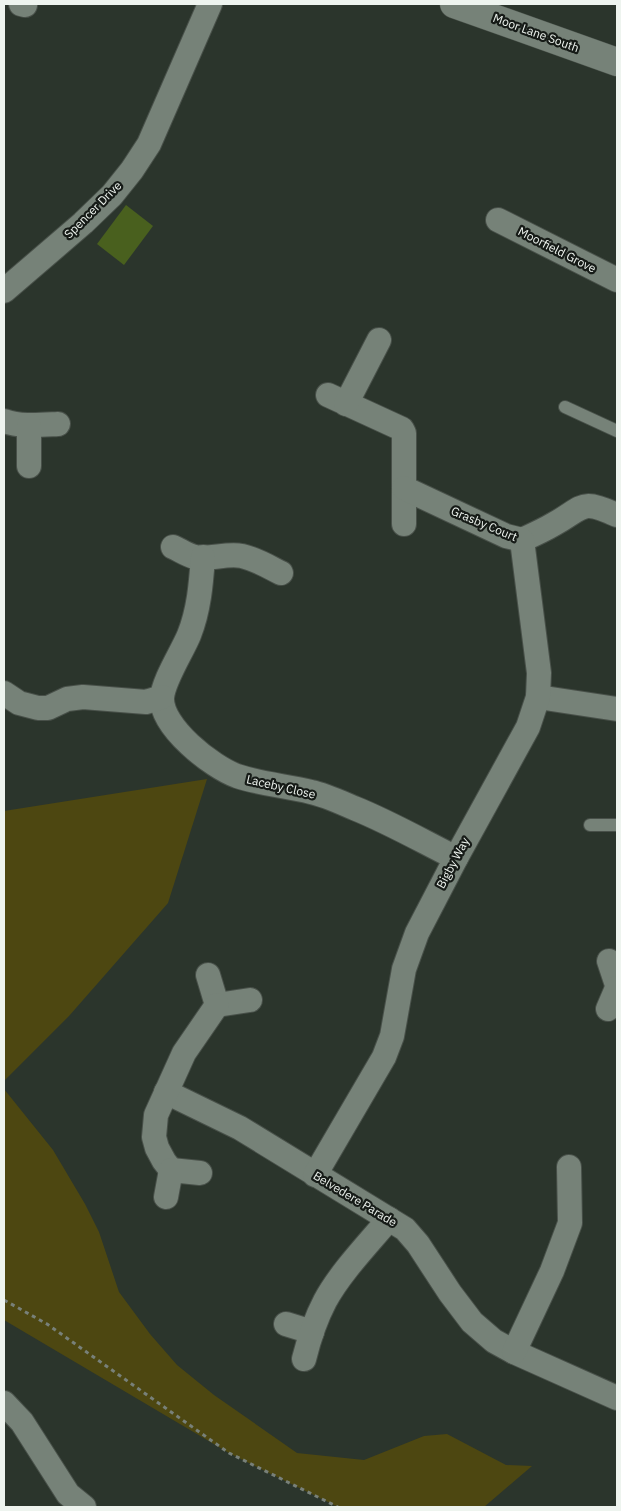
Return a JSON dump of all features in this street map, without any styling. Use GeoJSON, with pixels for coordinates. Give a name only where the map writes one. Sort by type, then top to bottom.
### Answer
{"type":"FeatureCollection","features":[{"type":"Feature","properties":{"kind":"main road","name":"Moor Lane South"},"geometry":{"type":"LineString","coordinates":[[454,4],[617,62]]}},
{"type":"Feature","properties":{"kind":"street","name":"Spencer Drive"},"geometry":{"type":"LineString","coordinates":[[6,284],[83,223],[112,195],[132,170],[149,144],[210,4]]}},
{"type":"Feature","properties":{"kind":"street","name":"Moorfield Grove"},"geometry":{"type":"LineString","coordinates":[[498,220],[617,280]]}},
{"type":"Feature","properties":{"kind":"street"},"geometry":{"type":"LineString","coordinates":[[379,340],[337,400],[402,429],[404,433],[404,524]]}},
{"type":"Feature","properties":{"kind":"street"},"geometry":{"type":"LineString","coordinates":[[4,421],[28,425],[58,424]]}},
{"type":"Feature","properties":{"kind":"street"},"geometry":{"type":"LineString","coordinates":[[28,425],[29,466]]}},
{"type":"Feature","properties":{"kind":"street","name":"Grasby Court"},"geometry":{"type":"LineString","coordinates":[[404,488],[506,536],[522,540],[555,524],[576,509],[585,506],[598,506],[617,515]]}},
{"type":"Feature","properties":{"kind":"street","name":"Bigby Way"},"geometry":{"type":"LineString","coordinates":[[315,1175],[384,1057],[392,1036],[404,968],[416,933],[528,727],[538,696],[539,673],[522,540]]}},
{"type":"Feature","properties":{"kind":"street"},"geometry":{"type":"LineString","coordinates":[[173,547],[194,557],[230,554],[243,556],[282,573]]}},
{"type":"Feature","properties":{"kind":"street"},"geometry":{"type":"LineString","coordinates":[[4,694],[20,703],[38,708],[48,708],[83,696],[146,702],[162,697],[167,681],[196,616],[204,557]]}},
{"type":"Feature","properties":{"kind":"street"},"geometry":{"type":"LineString","coordinates":[[538,696],[617,709]]}},
{"type":"Feature","properties":{"kind":"street","name":"Laceby Close"},"geometry":{"type":"LineString","coordinates":[[162,697],[165,713],[180,736],[209,760],[236,776],[267,784],[313,792],[355,808],[456,858]]}},
{"type":"Feature","properties":{"kind":"street"},"geometry":{"type":"LineString","coordinates":[[609,961],[614,994]]}},
{"type":"Feature","properties":{"kind":"street"},"geometry":{"type":"LineString","coordinates":[[208,975],[217,1005]]}},
{"type":"Feature","properties":{"kind":"street"},"geometry":{"type":"LineString","coordinates":[[200,1173],[171,1170],[164,1161],[154,1137],[156,1115],[184,1053],[217,1005],[250,1000]]}},
{"type":"Feature","properties":{"kind":"street","name":"Belvedere Parade"},"geometry":{"type":"LineString","coordinates":[[166,1092],[240,1128],[405,1230],[418,1244],[450,1293],[472,1322],[494,1341],[514,1352],[617,1398]]}},
{"type":"Feature","properties":{"kind":"street"},"geometry":{"type":"LineString","coordinates":[[514,1352],[552,1271],[570,1222],[569,1167]]}},
{"type":"Feature","properties":{"kind":"street"},"geometry":{"type":"LineString","coordinates":[[166,1197],[171,1170]]}},
{"type":"Feature","properties":{"kind":"street"},"geometry":{"type":"LineString","coordinates":[[304,1359],[312,1332],[330,1292],[389,1219]]}},
{"type":"Feature","properties":{"kind":"street"},"geometry":{"type":"LineString","coordinates":[[286,1324],[312,1332]]}},
{"type":"Feature","properties":{"kind":"street"},"geometry":{"type":"LineString","coordinates":[[4,1403],[22,1422],[70,1503]]}},
{"type":"Feature","properties":{"kind":"lane"},"geometry":{"type":"LineString","coordinates":[[565,407],[617,431]]}},
{"type":"Feature","properties":{"kind":"lane"},"geometry":{"type":"LineString","coordinates":[[590,825],[617,825]]}},
{"type":"Feature","properties":{"kind":"path"},"geometry":{"type":"LineString","coordinates":[[4,1300],[48,1324],[229,1453],[338,1507]]}},
{"type":"Feature","properties":{"kind":"shaded area"},"geometry":{"type":"Polygon","coordinates":[[[207,779],[168,903],[69,1016],[4,1081],[4,811],[207,779]]]}},
{"type":"Feature","properties":{"kind":"shaded area"},"geometry":{"type":"Polygon","coordinates":[[[4,1089],[53,1150],[85,1204],[99,1232],[119,1292],[150,1334],[177,1365],[214,1395],[297,1453],[364,1460],[424,1436],[447,1434],[506,1465],[532,1466],[484,1507],[338,1507],[229,1453],[4,1320],[4,1089]]]}},
{"type":"Feature","properties":{"kind":"building"},"geometry":{"type":"Polygon","coordinates":[[[126,205],[153,226],[124,265],[97,244],[126,205]]]}}]}
